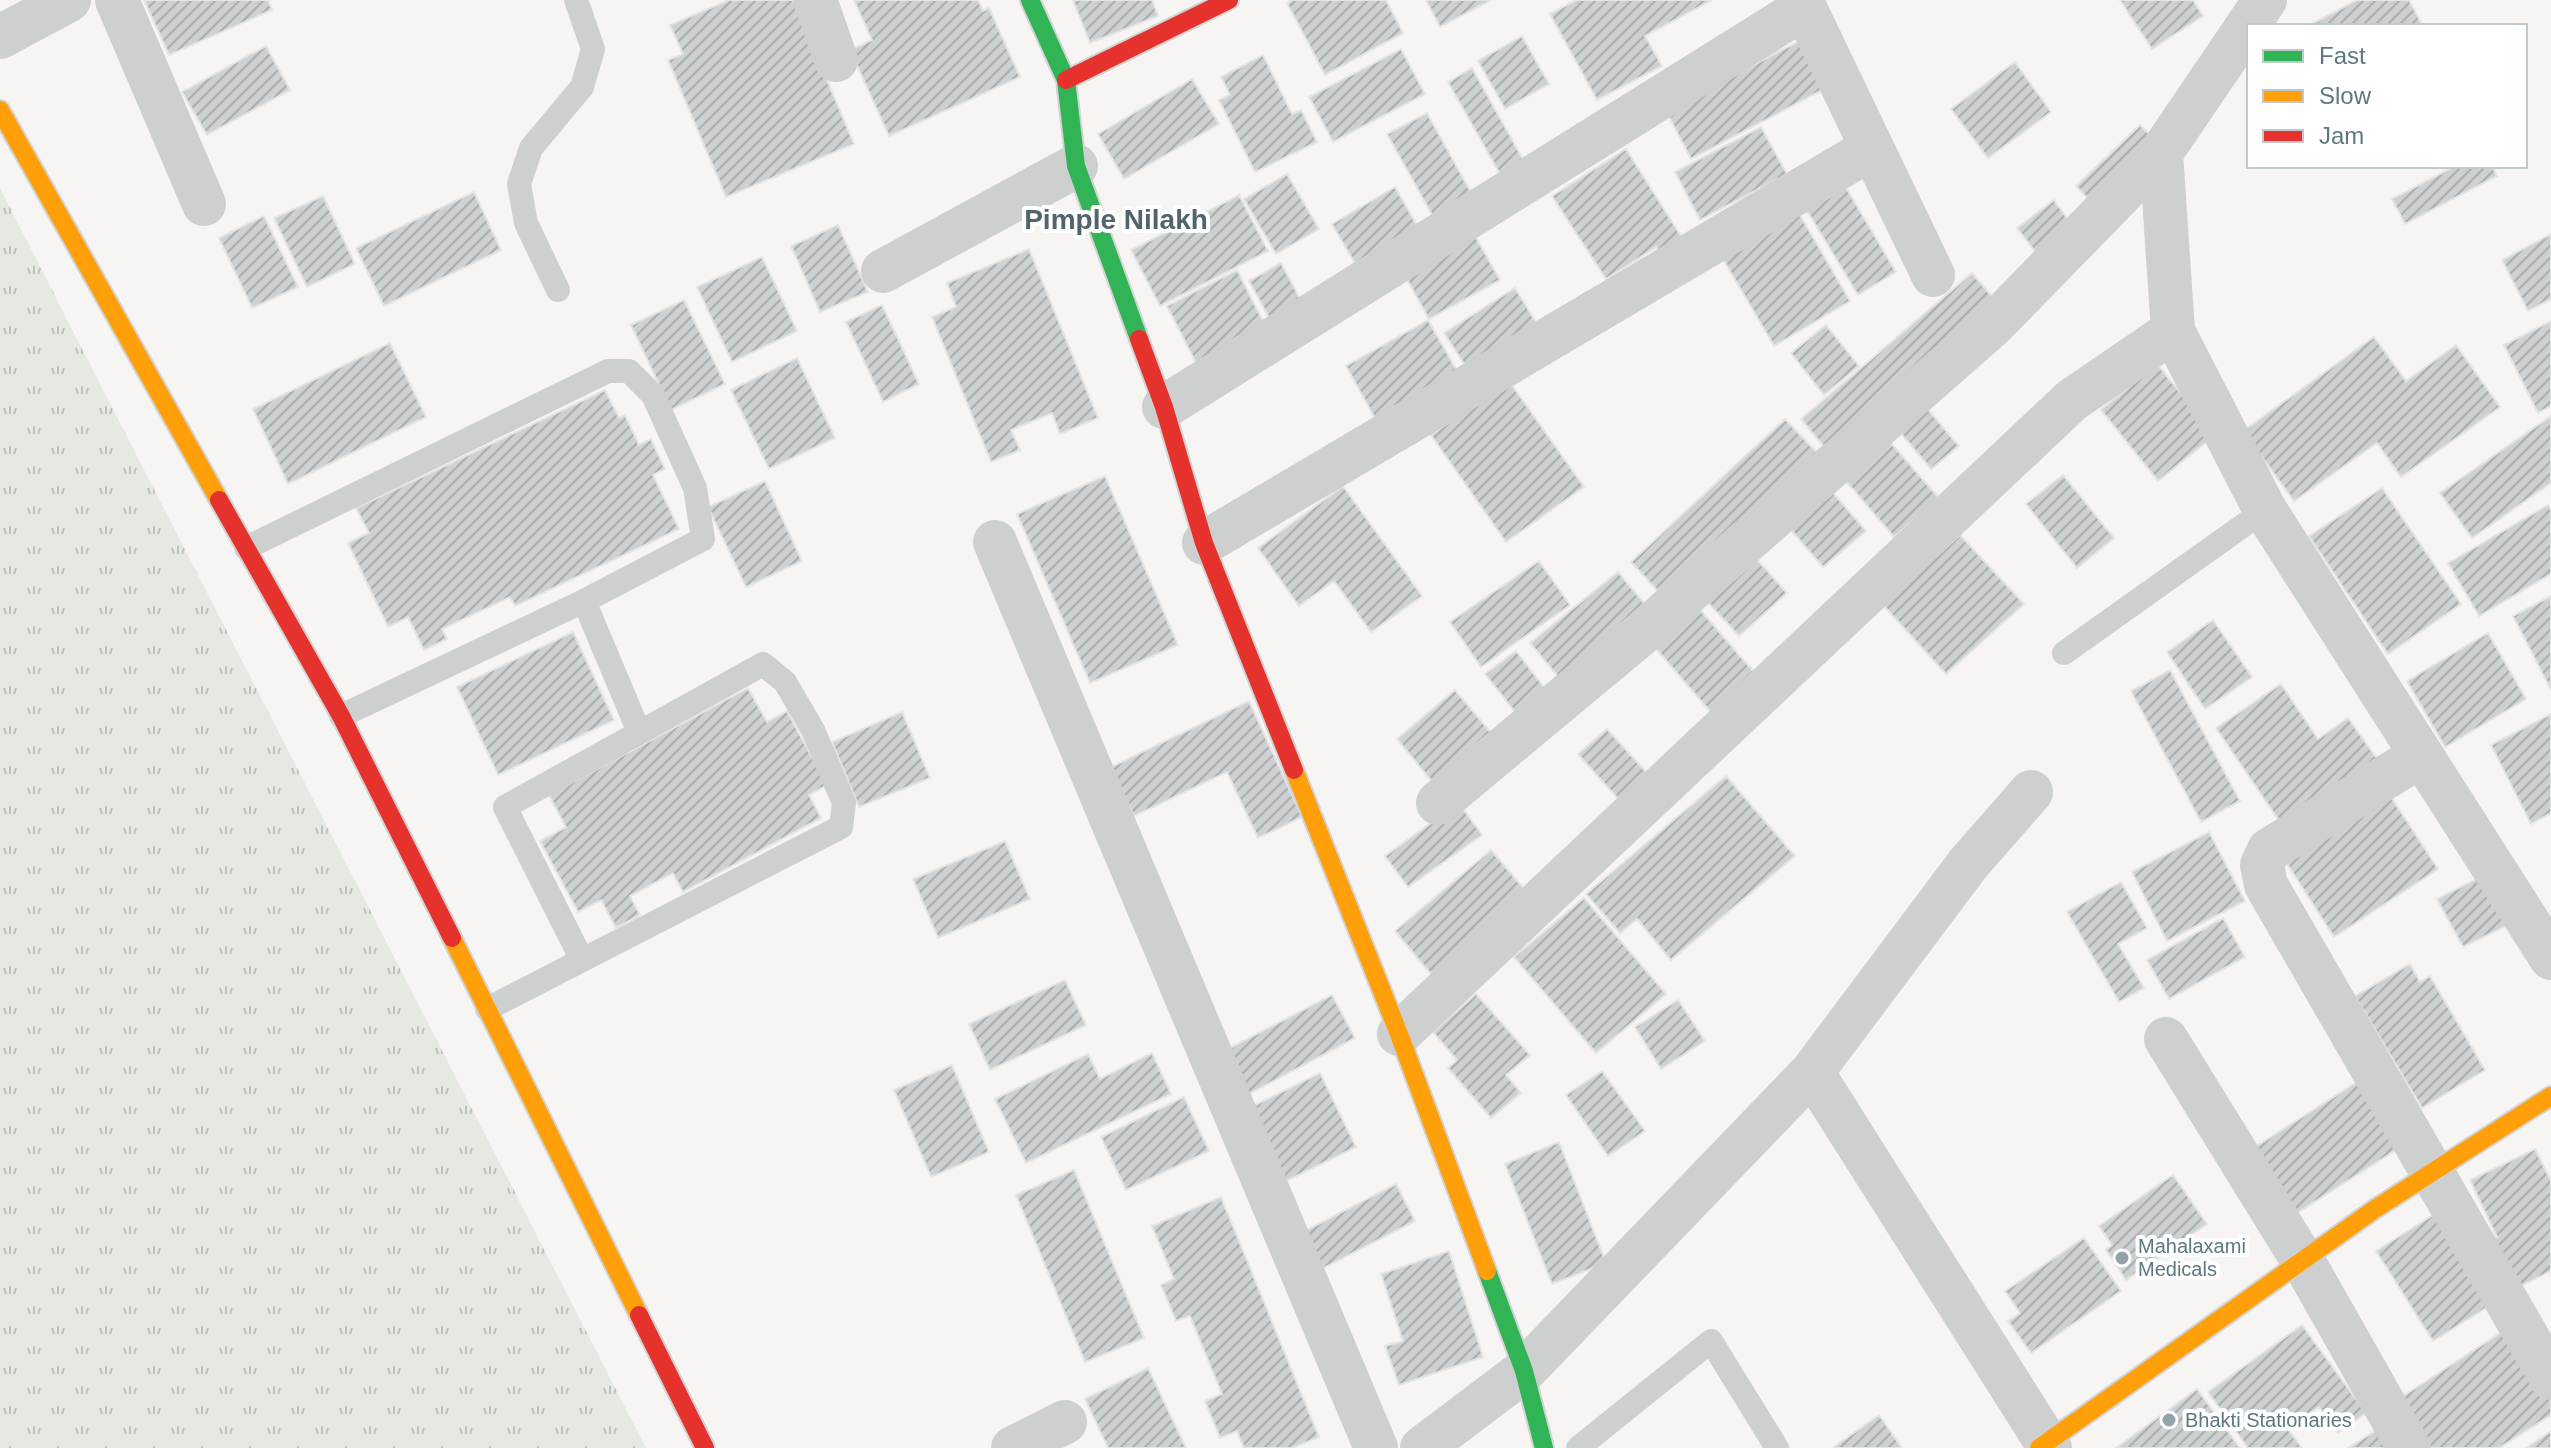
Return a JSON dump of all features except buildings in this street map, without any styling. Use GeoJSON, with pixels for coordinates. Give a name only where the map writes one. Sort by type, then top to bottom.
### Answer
{"type":"FeatureCollection","features":[{"type":"Feature","properties":{"kind":"street"},"geometry":{"type":"LineString","coordinates":[[0,37],[69,0]]}},
{"type":"Feature","properties":{"kind":"street"},"geometry":{"type":"LineString","coordinates":[[117,0],[204,204]]}},
{"type":"Feature","properties":{"kind":"street"},"geometry":{"type":"LineString","coordinates":[[815,0],[836,60]]}},
{"type":"Feature","properties":{"kind":"street"},"geometry":{"type":"LineString","coordinates":[[1030,0],[1066,80],[1076,166],[1164,407],[1204,543],[1399,1034],[1524,1371],[1544,1448]]}},
{"type":"Feature","properties":{"kind":"street"},"geometry":{"type":"LineString","coordinates":[[1066,80],[1229,0]]}},
{"type":"Feature","properties":{"kind":"street"},"geometry":{"type":"LineString","coordinates":[[2249,24],[2265,0]]}},
{"type":"Feature","properties":{"kind":"street"},"geometry":{"type":"LineString","coordinates":[[1164,407],[1802,4],[1933,275]]}},
{"type":"Feature","properties":{"kind":"street"},"geometry":{"type":"LineString","coordinates":[[1438,803],[1641,634],[1993,325],[2161,153],[2247,26]]}},
{"type":"Feature","properties":{"kind":"street"},"geometry":{"type":"LineString","coordinates":[[0,110],[341,716],[705,1448]]}},
{"type":"Feature","properties":{"kind":"street"},"geometry":{"type":"LineString","coordinates":[[1204,543],[1872,148]]}},
{"type":"Feature","properties":{"kind":"street"},"geometry":{"type":"LineString","coordinates":[[2161,153],[2173,331],[2265,510],[2551,958]]}},
{"type":"Feature","properties":{"kind":"street"},"geometry":{"type":"LineString","coordinates":[[883,271],[1076,166]]}},
{"type":"Feature","properties":{"kind":"street"},"geometry":{"type":"LineString","coordinates":[[1399,1034],[2072,400],[2173,331]]}},
{"type":"Feature","properties":{"kind":"street"},"geometry":{"type":"LineString","coordinates":[[995,542],[1376,1448]]}},
{"type":"Feature","properties":{"kind":"street"},"geometry":{"type":"LineString","coordinates":[[2420,756],[2269,850],[2262,865],[2266,885],[2551,1378]]}},
{"type":"Feature","properties":{"kind":"street"},"geometry":{"type":"LineString","coordinates":[[1422,1448],[1524,1371],[1812,1072],[1968,864],[2031,792]]}},
{"type":"Feature","properties":{"kind":"street"},"geometry":{"type":"LineString","coordinates":[[2166,1039],[2303,1261],[2409,1448]]}},
{"type":"Feature","properties":{"kind":"street"},"geometry":{"type":"LineString","coordinates":[[1812,1072],[2045,1446],[2375,1209],[2551,1096]]}},
{"type":"Feature","properties":{"kind":"street"},"geometry":{"type":"LineString","coordinates":[[1013,1448],[1065,1422]]}},
{"type":"Feature","properties":{"kind":"lane"},"geometry":{"type":"LineString","coordinates":[[558,290],[526,223],[519,184],[531,148],[582,87],[593,49],[576,0]]}},
{"type":"Feature","properties":{"kind":"lane"},"geometry":{"type":"LineString","coordinates":[[246,548],[608,371],[629,371],[653,395],[695,488],[703,539],[584,601],[341,716]]}},
{"type":"Feature","properties":{"kind":"lane"},"geometry":{"type":"LineString","coordinates":[[2064,653],[2265,510]]}},
{"type":"Feature","properties":{"kind":"lane"},"geometry":{"type":"LineString","coordinates":[[584,601],[639,732]]}},
{"type":"Feature","properties":{"kind":"lane"},"geometry":{"type":"LineString","coordinates":[[487,1009],[841,827],[844,803],[813,730],[785,682],[763,664],[505,807],[582,960]]}},
{"type":"Feature","properties":{"kind":"lane"},"geometry":{"type":"LineString","coordinates":[[1578,1448],[1711,1341],[1777,1448]]}},
{"type":"Feature","properties":{"kind":"green space"},"geometry":{"type":"Polygon","coordinates":[[[0,188],[78,341],[646,1448],[0,1448],[0,188]]]}},
{"type":"Feature","properties":{"kind":"traffic: fast"},"geometry":{"type":"LineString","coordinates":[[1030,0],[1066,80],[1076,166],[1139,339]]}},
{"type":"Feature","properties":{"kind":"traffic: fast"},"geometry":{"type":"LineString","coordinates":[[1487,1271],[1524,1371],[1544,1448]]}},
{"type":"Feature","properties":{"kind":"traffic: slow"},"geometry":{"type":"LineString","coordinates":[[0,110],[219,500]]}},
{"type":"Feature","properties":{"kind":"traffic: slow"},"geometry":{"type":"LineString","coordinates":[[1294,770],[1399,1034],[1487,1271]]}},
{"type":"Feature","properties":{"kind":"traffic: slow"},"geometry":{"type":"LineString","coordinates":[[452,938],[639,1315]]}},
{"type":"Feature","properties":{"kind":"traffic: slow"},"geometry":{"type":"LineString","coordinates":[[2039,1448],[2375,1209],[2551,1096]]}},
{"type":"Feature","properties":{"kind":"traffic: jam"},"geometry":{"type":"LineString","coordinates":[[1066,80],[1229,0]]}},
{"type":"Feature","properties":{"kind":"traffic: jam"},"geometry":{"type":"LineString","coordinates":[[1139,339],[1164,407],[1204,543],[1294,770]]}},
{"type":"Feature","properties":{"kind":"traffic: jam"},"geometry":{"type":"LineString","coordinates":[[219,500],[341,716],[452,938]]}},
{"type":"Feature","properties":{"kind":"traffic: jam"},"geometry":{"type":"LineString","coordinates":[[639,1315],[705,1448]]}},
{"type":"Feature","properties":{"kind":"place","name":"Mahalaxami Medicals"},"geometry":{"type":"Point","coordinates":[2122,1258]}},
{"type":"Feature","properties":{"kind":"place","name":"Bhakti Stationaries"},"geometry":{"type":"Point","coordinates":[2169,1420]}},
{"type":"Feature","properties":{"kind":"district","name":"Pimple Nilakh"},"geometry":{"type":"Point","coordinates":[1116,219]}}]}
